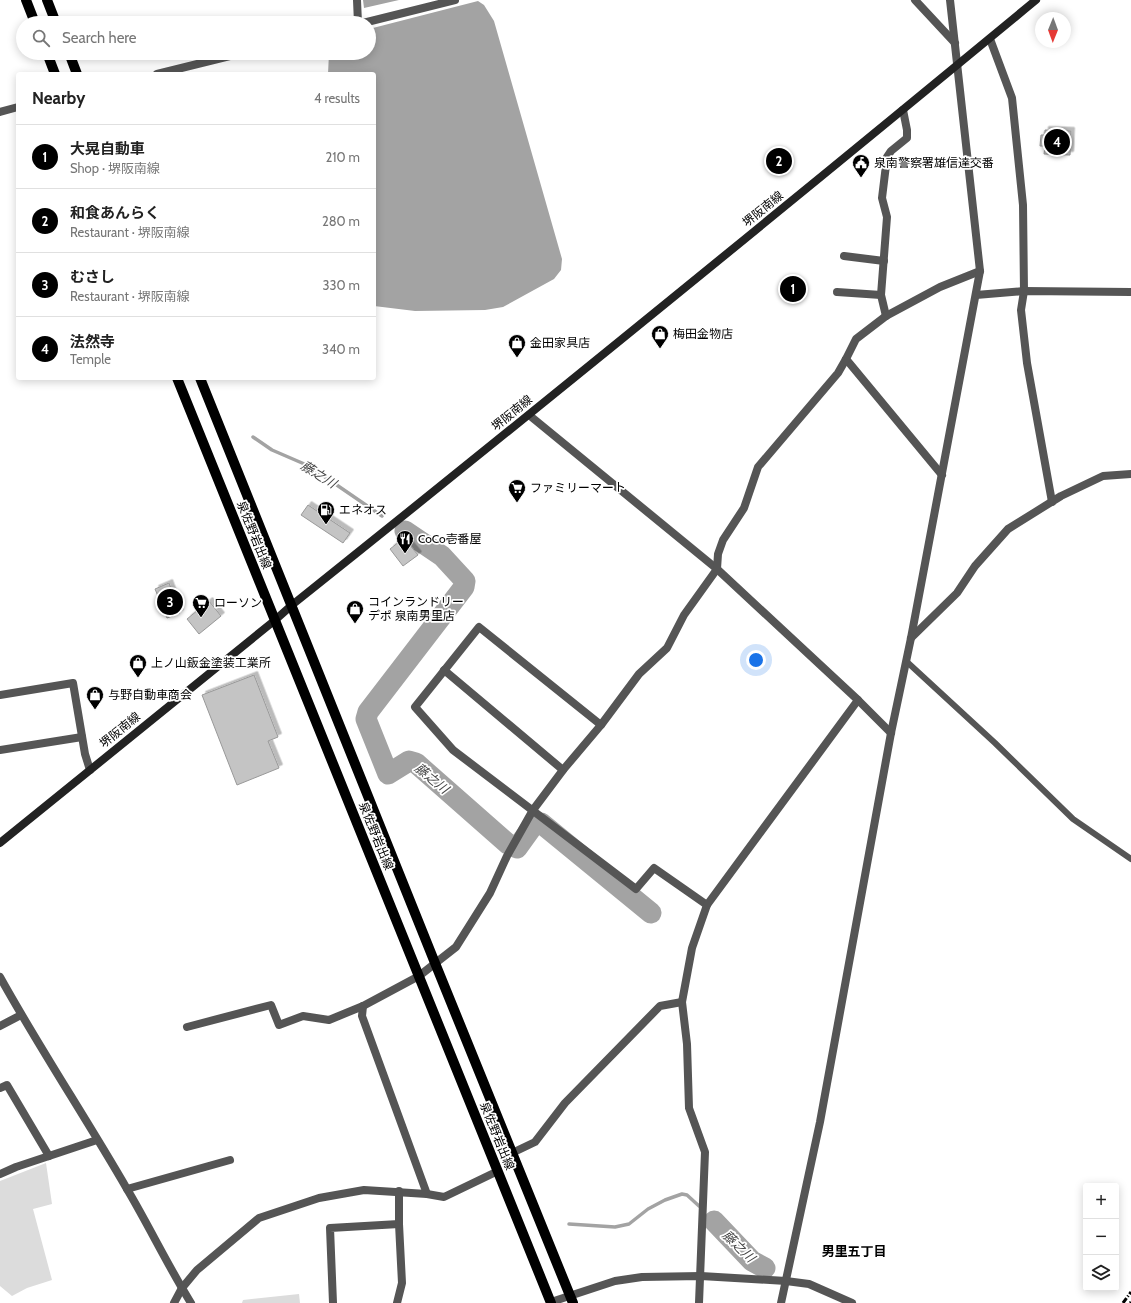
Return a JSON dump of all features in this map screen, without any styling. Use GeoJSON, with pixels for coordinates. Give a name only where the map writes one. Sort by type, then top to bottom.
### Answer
{"type":"FeatureCollection","features":[{"type":"Feature","properties":{"kind":"main road"},"geometry":{"type":"LineString","coordinates":[[26,0],[32,16]]}},
{"type":"Feature","properties":{"kind":"main road"},"geometry":{"type":"LineString","coordinates":[[47,0],[53,16]]}},
{"type":"Feature","properties":{"kind":"main road","name":"堺阪南線"},"geometry":{"type":"LineString","coordinates":[[0,843],[292,605],[529,415],[1036,0]]}},
{"type":"Feature","properties":{"kind":"main road"},"geometry":{"type":"LineString","coordinates":[[50,60],[54,72]]}},
{"type":"Feature","properties":{"kind":"main road"},"geometry":{"type":"LineString","coordinates":[[71,60],[76,72]]}},
{"type":"Feature","properties":{"kind":"main road","name":"泉佐野岩出線"},"geometry":{"type":"LineString","coordinates":[[178,380],[550,1303]]}},
{"type":"Feature","properties":{"kind":"main road","name":"泉佐野岩出線"},"geometry":{"type":"LineString","coordinates":[[201,380],[434,963],[571,1299]]}},
{"type":"Feature","properties":{"kind":"street"},"geometry":{"type":"LineString","coordinates":[[357,0],[358,16]]}},
{"type":"Feature","properties":{"kind":"street"},"geometry":{"type":"LineString","coordinates":[[376,20],[455,0]]}},
{"type":"Feature","properties":{"kind":"street"},"geometry":{"type":"LineString","coordinates":[[915,0],[955,42]]}},
{"type":"Feature","properties":{"kind":"street"},"geometry":{"type":"LineString","coordinates":[[781,1303],[820,1122],[891,733],[911,638],[980,271],[950,0]]}},
{"type":"Feature","properties":{"kind":"street"},"geometry":{"type":"LineString","coordinates":[[990,39],[1012,98],[1023,205],[1024,291],[1021,310],[1027,363],[1052,502]]}},
{"type":"Feature","properties":{"kind":"street"},"geometry":{"type":"LineString","coordinates":[[165,72],[214,60]]}},
{"type":"Feature","properties":{"kind":"street"},"geometry":{"type":"LineString","coordinates":[[0,112],[16,108]]}},
{"type":"Feature","properties":{"kind":"street"},"geometry":{"type":"LineString","coordinates":[[886,316],[882,295],[887,217],[882,198],[887,157],[891,151],[907,138],[903,110]]}},
{"type":"Feature","properties":{"kind":"street"},"geometry":{"type":"LineString","coordinates":[[844,256],[884,261]]}},
{"type":"Feature","properties":{"kind":"street"},"geometry":{"type":"LineString","coordinates":[[187,1026],[271,1005],[279,1025],[302,1016],[329,1020],[363,1006],[419,976],[456,947],[490,893],[513,846],[534,810],[563,770],[601,725],[639,674],[667,648],[684,615],[718,569],[718,554],[723,540],[744,508],[758,467],[838,373],[856,339],[886,316],[940,288],[980,271]]}},
{"type":"Feature","properties":{"kind":"street"},"geometry":{"type":"LineString","coordinates":[[976,295],[1024,291],[1131,292]]}},
{"type":"Feature","properties":{"kind":"street"},"geometry":{"type":"LineString","coordinates":[[837,292],[882,295]]}},
{"type":"Feature","properties":{"kind":"street"},"geometry":{"type":"LineString","coordinates":[[846,359],[942,475]]}},
{"type":"Feature","properties":{"kind":"street"},"geometry":{"type":"LineString","coordinates":[[529,415],[718,569],[858,700],[891,733]]}},
{"type":"Feature","properties":{"kind":"street"},"geometry":{"type":"LineString","coordinates":[[911,638],[957,593],[975,566],[1008,529],[1052,502],[1103,476],[1131,474]]}},
{"type":"Feature","properties":{"kind":"street"},"geometry":{"type":"LineString","coordinates":[[601,725],[479,627],[415,707],[453,750],[534,810],[636,889],[654,868],[707,905]]}},
{"type":"Feature","properties":{"kind":"street"},"geometry":{"type":"LineString","coordinates":[[444,670],[563,770]]}},
{"type":"Feature","properties":{"kind":"street"},"geometry":{"type":"LineString","coordinates":[[0,695],[73,683],[85,754],[90,770]]}},
{"type":"Feature","properties":{"kind":"street"},"geometry":{"type":"LineString","coordinates":[[699,1303],[705,1152],[690,1108],[687,1044],[682,1002],[692,948],[707,905],[858,700]]}},
{"type":"Feature","properties":{"kind":"street"},"geometry":{"type":"LineString","coordinates":[[0,750],[82,737]]}},
{"type":"Feature","properties":{"kind":"street"},"geometry":{"type":"LineString","coordinates":[[0,978],[127,1189],[191,1303]]}},
{"type":"Feature","properties":{"kind":"street"},"geometry":{"type":"LineString","coordinates":[[512,1153],[535,1142],[565,1103],[660,1006],[682,1002]]}},
{"type":"Feature","properties":{"kind":"street"},"geometry":{"type":"LineString","coordinates":[[363,1006],[362,1016],[427,1194]]}},
{"type":"Feature","properties":{"kind":"street"},"geometry":{"type":"LineString","coordinates":[[0,1026],[21,1015]]}},
{"type":"Feature","properties":{"kind":"street"},"geometry":{"type":"LineString","coordinates":[[0,1088],[7,1085],[49,1156]]}},
{"type":"Feature","properties":{"kind":"street"},"geometry":{"type":"LineString","coordinates":[[0,1174],[16,1167],[97,1140]]}},
{"type":"Feature","properties":{"kind":"street"},"geometry":{"type":"LineString","coordinates":[[127,1189],[230,1160]]}},
{"type":"Feature","properties":{"kind":"street"},"geometry":{"type":"LineString","coordinates":[[174,1303],[182,1288],[197,1270],[258,1218],[319,1198],[364,1190],[399,1191],[444,1197],[498,1171]]}},
{"type":"Feature","properties":{"kind":"street"},"geometry":{"type":"LineString","coordinates":[[398,1303],[402,1283],[399,1191]]}},
{"type":"Feature","properties":{"kind":"street"},"geometry":{"type":"LineString","coordinates":[[333,1303],[330,1228],[399,1224]]}},
{"type":"Feature","properties":{"kind":"street"},"geometry":{"type":"LineString","coordinates":[[550,1303],[571,1299],[615,1281],[642,1276],[700,1276],[786,1281],[809,1284],[852,1303]]}},
{"type":"Feature","properties":{"kind":"lane"},"geometry":{"type":"LineString","coordinates":[[906,661],[995,743],[1073,819],[1131,859]]}},
{"type":"Feature","properties":{"kind":"shaded area"},"geometry":{"type":"Polygon","coordinates":[[[363,0],[399,0],[364,8],[363,0]]]}},
{"type":"Feature","properties":{"kind":"shaded area"},"geometry":{"type":"Polygon","coordinates":[[[478,1],[484,5],[494,21],[562,259],[561,270],[554,279],[503,307],[485,310],[415,311],[376,306],[376,72],[328,72],[329,60],[376,60],[376,27],[478,1]]]}},
{"type":"Feature","properties":{"kind":"shaded area"},"geometry":{"type":"Polygon","coordinates":[[[46,1163],[52,1204],[33,1209],[52,1280],[27,1288],[12,1296],[0,1286],[0,1181],[46,1163]]]}},
{"type":"Feature","properties":{"kind":"shaded area"},"geometry":{"type":"Polygon","coordinates":[[[299,1294],[300,1303],[242,1303],[243,1300],[299,1294]]]}},
{"type":"Feature","properties":{"kind":"building"},"geometry":{"type":"Polygon","coordinates":[[[1045,130],[1071,131],[1070,155],[1044,154],[1045,146],[1040,146],[1041,135],[1045,135],[1045,130]]]}},
{"type":"Feature","properties":{"kind":"building"},"geometry":{"type":"Polygon","coordinates":[[[308,505],[350,533],[343,543],[301,515],[308,505]]]}},
{"type":"Feature","properties":{"kind":"building"},"geometry":{"type":"Polygon","coordinates":[[[404,538],[418,555],[403,566],[390,549],[404,538]]]}},
{"type":"Feature","properties":{"kind":"building"},"geometry":{"type":"Polygon","coordinates":[[[169,583],[180,613],[167,618],[155,589],[169,583]]]}},
{"type":"Feature","properties":{"kind":"building"},"geometry":{"type":"Polygon","coordinates":[[[209,601],[221,616],[199,634],[187,619],[209,601]]]}},
{"type":"Feature","properties":{"kind":"building"},"geometry":{"type":"Polygon","coordinates":[[[254,675],[278,737],[268,741],[279,768],[237,785],[202,695],[254,675]]]}},
{"type":"Feature","properties":{"kind":"waterway","name":"藤之川"},"geometry":{"type":"LineString","coordinates":[[253,437],[272,450],[309,466],[382,516]]}},
{"type":"Feature","properties":{"kind":"waterway","name":"藤之川"},"geometry":{"type":"LineString","coordinates":[[405,531],[442,556],[465,581],[464,587],[368,712],[366,719],[388,774],[409,761],[416,763],[508,844],[517,848],[535,823],[541,823],[651,913]]}},
{"type":"Feature","properties":{"kind":"waterway"},"geometry":{"type":"LineString","coordinates":[[569,1224],[615,1227],[629,1224],[648,1209],[665,1200],[682,1194],[687,1195],[699,1206]]}},
{"type":"Feature","properties":{"kind":"waterway","name":"藤之川"},"geometry":{"type":"LineString","coordinates":[[714,1221],[752,1261],[765,1268]]}},
{"type":"Feature","properties":{"kind":"railway"},"geometry":{"type":"LineString","coordinates":[[1123,1303],[1131,1292]]}},
{"type":"Feature","properties":{"kind":"place","name":"法然寺"},"geometry":{"type":"Point","coordinates":[1057,142]}},
{"type":"Feature","properties":{"kind":"place","name":"和食あんらく"},"geometry":{"type":"Point","coordinates":[779,161]}},
{"type":"Feature","properties":{"kind":"place","name":"泉南警察署雄信達交番"},"geometry":{"type":"Point","coordinates":[861,178]}},
{"type":"Feature","properties":{"kind":"place","name":"大晃自動車"},"geometry":{"type":"Point","coordinates":[793,289]}},
{"type":"Feature","properties":{"kind":"place","name":"梅田金物店"},"geometry":{"type":"Point","coordinates":[660,349]}},
{"type":"Feature","properties":{"kind":"place","name":"金田家具店"},"geometry":{"type":"Point","coordinates":[517,358]}},
{"type":"Feature","properties":{"kind":"place","name":"ファミリーマート"},"geometry":{"type":"Point","coordinates":[517,503]}},
{"type":"Feature","properties":{"kind":"place","name":"エネオス"},"geometry":{"type":"Point","coordinates":[326,525]}},
{"type":"Feature","properties":{"kind":"place","name":"CoCo壱番屋"},"geometry":{"type":"Point","coordinates":[405,554]}},
{"type":"Feature","properties":{"kind":"place","name":"むさし"},"geometry":{"type":"Point","coordinates":[170,602]}},
{"type":"Feature","properties":{"kind":"place","name":"ローソン"},"geometry":{"type":"Point","coordinates":[201,618]}},
{"type":"Feature","properties":{"kind":"place","name":"コインランドリー デポ 泉南男里店"},"geometry":{"type":"Point","coordinates":[355,624]}},
{"type":"Feature","properties":{"kind":"place","name":"上ノ山鈑金塗装工業所"},"geometry":{"type":"Point","coordinates":[138,678]}},
{"type":"Feature","properties":{"kind":"place","name":"与野自動車商会"},"geometry":{"type":"Point","coordinates":[95,710]}},
{"type":"Feature","properties":{"kind":"district","name":"男里五丁目"},"geometry":{"type":"Point","coordinates":[854,1251]}}]}
